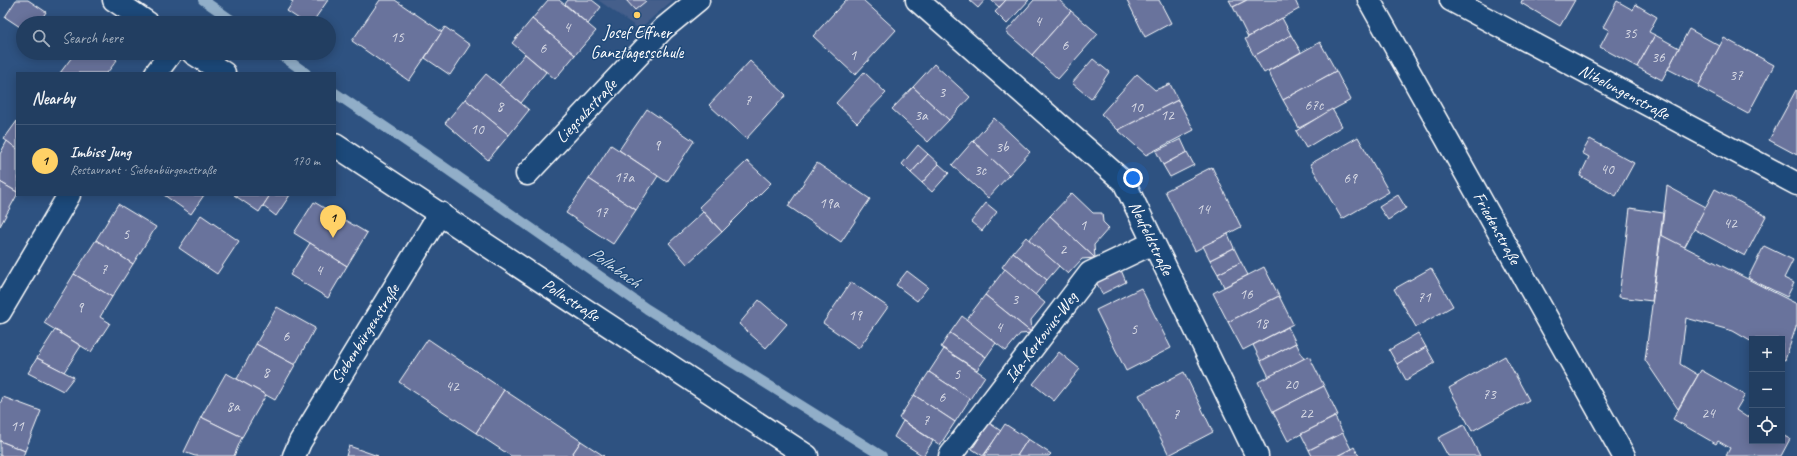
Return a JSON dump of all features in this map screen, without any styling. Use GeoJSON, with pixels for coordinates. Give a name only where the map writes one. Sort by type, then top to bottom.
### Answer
{"type":"FeatureCollection","features":[{"type":"Feature","properties":{"kind":"street"},"geometry":{"type":"LineString","coordinates":[[114,0],[138,16]]}},
{"type":"Feature","properties":{"kind":"street","name":"Liegsalzstraße"},"geometry":{"type":"LineString","coordinates":[[527,174],[664,28],[698,0]]}},
{"type":"Feature","properties":{"kind":"street","name":"Neufeldstraße"},"geometry":{"type":"LineString","coordinates":[[917,0],[1124,182],[1257,456]]}},
{"type":"Feature","properties":{"kind":"street","name":"Friedenstraße"},"geometry":{"type":"LineString","coordinates":[[1369,0],[1624,456]]}},
{"type":"Feature","properties":{"kind":"street","name":"Nibelungenstraße"},"geometry":{"type":"LineString","coordinates":[[1451,0],[1797,184]]}},
{"type":"Feature","properties":{"kind":"street"},"geometry":{"type":"LineString","coordinates":[[157,72],[166,60]]}},
{"type":"Feature","properties":{"kind":"street"},"geometry":{"type":"LineString","coordinates":[[204,60],[222,72]]}},
{"type":"Feature","properties":{"kind":"street","name":"Pollnstraße"},"geometry":{"type":"LineString","coordinates":[[336,146],[807,456]]}},
{"type":"Feature","properties":{"kind":"street"},"geometry":{"type":"LineString","coordinates":[[0,312],[68,196]]}},
{"type":"Feature","properties":{"kind":"street","name":"Siebenbürgenstraße"},"geometry":{"type":"LineString","coordinates":[[294,456],[300,442],[345,366],[440,214]]}},
{"type":"Feature","properties":{"kind":"street","name":"Ida-Kerkovius-Weg"},"geometry":{"type":"LineString","coordinates":[[950,456],[1090,273],[1153,243]]}},
{"type":"Feature","properties":{"kind":"shaded area","name":"Josef Effner Ganztagesschule"},"geometry":{"type":"Polygon","coordinates":[[[598,0],[673,0],[639,29],[598,0]]]}},
{"type":"Feature","properties":{"kind":"building"},"geometry":{"type":"Polygon","coordinates":[[[16,0],[28,0],[46,12],[43,16],[16,16],[16,24],[5,17],[16,0]]]}},
{"type":"Feature","properties":{"kind":"building"},"geometry":{"type":"Polygon","coordinates":[[[290,0],[328,0],[317,16],[294,16],[287,11],[293,2],[290,0]]]}},
{"type":"Feature","properties":{"kind":"building"},"geometry":{"type":"Polygon","coordinates":[[[380,0],[395,0],[442,32],[409,81],[352,41],[380,0]]]}},
{"type":"Feature","properties":{"kind":"building"},"geometry":{"type":"Polygon","coordinates":[[[548,0],[559,0],[596,31],[575,55],[532,19],[548,0]]]}},
{"type":"Feature","properties":{"kind":"building"},"geometry":{"type":"Polygon","coordinates":[[[568,0],[592,0],[601,7],[588,24],[565,4],[568,0]]]}},
{"type":"Feature","properties":{"kind":"building"},"geometry":{"type":"Polygon","coordinates":[[[626,0],[645,0],[646,1],[635,10],[626,0]]]}},
{"type":"Feature","properties":{"kind":"building"},"geometry":{"type":"Polygon","coordinates":[[[846,0],[863,0],[896,30],[855,75],[813,36],[846,0]]]}},
{"type":"Feature","properties":{"kind":"building"},"geometry":{"type":"Polygon","coordinates":[[[969,0],[985,0],[978,8],[969,0]]]}},
{"type":"Feature","properties":{"kind":"building"},"geometry":{"type":"Polygon","coordinates":[[[991,0],[1006,0],[999,7],[991,0]]]}},
{"type":"Feature","properties":{"kind":"building"},"geometry":{"type":"Polygon","coordinates":[[[1006,0],[1029,0],[1007,24],[995,12],[1006,0]]]}},
{"type":"Feature","properties":{"kind":"building"},"geometry":{"type":"Polygon","coordinates":[[[1034,0],[1059,0],[1071,11],[1032,55],[1006,32],[1034,0]]]}},
{"type":"Feature","properties":{"kind":"building"},"geometry":{"type":"Polygon","coordinates":[[[1127,0],[1159,0],[1171,23],[1145,37],[1127,0]]]}},
{"type":"Feature","properties":{"kind":"building"},"geometry":{"type":"Polygon","coordinates":[[[1229,0],[1247,0],[1233,7],[1229,0]]]}},
{"type":"Feature","properties":{"kind":"building"},"geometry":{"type":"Polygon","coordinates":[[[1247,0],[1295,0],[1299,9],[1248,37],[1233,7],[1247,0]]]}},
{"type":"Feature","properties":{"kind":"building"},"geometry":{"type":"Polygon","coordinates":[[[1522,0],[1575,0],[1560,26],[1521,3],[1522,0]]]}},
{"type":"Feature","properties":{"kind":"building"},"geometry":{"type":"Polygon","coordinates":[[[1617,1],[1633,10],[1635,4],[1657,17],[1649,32],[1655,35],[1637,67],[1600,47],[1609,30],[1603,27],[1617,1]]]}},
{"type":"Feature","properties":{"kind":"building"},"geometry":{"type":"Polygon","coordinates":[[[1071,11],[1098,34],[1058,79],[1032,55],[1071,11]]]}},
{"type":"Feature","properties":{"kind":"building"},"geometry":{"type":"Polygon","coordinates":[[[1282,18],[1291,35],[1254,56],[1245,39],[1282,18]]]}},
{"type":"Feature","properties":{"kind":"building"},"geometry":{"type":"Polygon","coordinates":[[[532,19],[575,55],[555,79],[512,43],[532,19]]]}},
{"type":"Feature","properties":{"kind":"building"},"geometry":{"type":"Polygon","coordinates":[[[445,27],[470,45],[450,75],[425,58],[445,27]]]}},
{"type":"Feature","properties":{"kind":"building"},"geometry":{"type":"Polygon","coordinates":[[[1689,29],[1720,46],[1699,85],[1668,69],[1689,29]]]}},
{"type":"Feature","properties":{"kind":"building"},"geometry":{"type":"Polygon","coordinates":[[[1291,35],[1301,52],[1264,73],[1254,56],[1291,35]]]}},
{"type":"Feature","properties":{"kind":"building"},"geometry":{"type":"Polygon","coordinates":[[[1655,35],[1679,48],[1662,80],[1637,67],[1655,35]]]}},
{"type":"Feature","properties":{"kind":"building"},"geometry":{"type":"Polygon","coordinates":[[[1724,38],[1774,65],[1748,114],[1698,87],[1724,38]]]}},
{"type":"Feature","properties":{"kind":"building"},"geometry":{"type":"Polygon","coordinates":[[[1320,42],[1336,71],[1283,100],[1268,71],[1320,42]]]}},
{"type":"Feature","properties":{"kind":"building"},"geometry":{"type":"Polygon","coordinates":[[[525,54],[546,72],[521,103],[499,85],[525,54]]]}},
{"type":"Feature","properties":{"kind":"building"},"geometry":{"type":"Polygon","coordinates":[[[1093,59],[1109,72],[1091,99],[1072,83],[1093,59]]]}},
{"type":"Feature","properties":{"kind":"building"},"geometry":{"type":"Polygon","coordinates":[[[70,60],[117,60],[108,72],[61,72],[70,60]]]}},
{"type":"Feature","properties":{"kind":"building"},"geometry":{"type":"Polygon","coordinates":[[[750,61],[786,95],[746,139],[709,105],[750,61]]]}},
{"type":"Feature","properties":{"kind":"building"},"geometry":{"type":"Polygon","coordinates":[[[934,64],[970,97],[949,120],[913,87],[934,64]]]}},
{"type":"Feature","properties":{"kind":"building"},"geometry":{"type":"Polygon","coordinates":[[[1336,71],[1351,100],[1299,128],[1283,100],[1336,71]]]}},
{"type":"Feature","properties":{"kind":"building"},"geometry":{"type":"Polygon","coordinates":[[[864,72],[886,93],[857,123],[836,103],[864,72]]]}},
{"type":"Feature","properties":{"kind":"building"},"geometry":{"type":"Polygon","coordinates":[[[486,74],[529,110],[509,135],[465,99],[486,74]]]}},
{"type":"Feature","properties":{"kind":"building"},"geometry":{"type":"Polygon","coordinates":[[[1137,74],[1155,90],[1170,84],[1178,100],[1118,130],[1101,114],[1137,74]]]}},
{"type":"Feature","properties":{"kind":"building"},"geometry":{"type":"Polygon","coordinates":[[[913,87],[949,120],[928,142],[892,109],[913,87]]]}},
{"type":"Feature","properties":{"kind":"building"},"geometry":{"type":"Polygon","coordinates":[[[1796,90],[1797,91],[1797,155],[1769,140],[1796,90]]]}},
{"type":"Feature","properties":{"kind":"building"},"geometry":{"type":"Polygon","coordinates":[[[465,99],[509,135],[488,160],[445,123],[465,99]]]}},
{"type":"Feature","properties":{"kind":"building"},"geometry":{"type":"Polygon","coordinates":[[[1178,100],[1194,130],[1146,155],[1118,130],[1178,100]]]}},
{"type":"Feature","properties":{"kind":"building"},"geometry":{"type":"Polygon","coordinates":[[[647,109],[694,141],[667,182],[619,150],[647,109]]]}},
{"type":"Feature","properties":{"kind":"building"},"geometry":{"type":"Polygon","coordinates":[[[1332,109],[1342,126],[1306,148],[1296,131],[1332,109]]]}},
{"type":"Feature","properties":{"kind":"building"},"geometry":{"type":"Polygon","coordinates":[[[994,118],[1030,152],[1009,175],[973,141],[994,118]]]}},
{"type":"Feature","properties":{"kind":"building"},"geometry":{"type":"Polygon","coordinates":[[[16,122],[16,148],[4,139],[16,122]]]}},
{"type":"Feature","properties":{"kind":"building"},"geometry":{"type":"Polygon","coordinates":[[[1358,137],[1389,192],[1342,219],[1310,164],[1358,137]]]}},
{"type":"Feature","properties":{"kind":"building"},"geometry":{"type":"Polygon","coordinates":[[[1181,139],[1187,152],[1163,165],[1156,151],[1181,139]]]}},
{"type":"Feature","properties":{"kind":"building"},"geometry":{"type":"Polygon","coordinates":[[[1590,139],[1634,163],[1616,196],[1580,176],[1589,157],[1582,153],[1590,139]]]}},
{"type":"Feature","properties":{"kind":"building"},"geometry":{"type":"Polygon","coordinates":[[[7,141],[16,148],[16,191],[0,182],[0,154],[7,141]]]}},
{"type":"Feature","properties":{"kind":"building"},"geometry":{"type":"Polygon","coordinates":[[[973,141],[1009,175],[988,198],[952,165],[973,141]]]}},
{"type":"Feature","properties":{"kind":"building"},"geometry":{"type":"Polygon","coordinates":[[[611,145],[658,176],[636,210],[589,179],[611,145]]]}},
{"type":"Feature","properties":{"kind":"building"},"geometry":{"type":"Polygon","coordinates":[[[918,145],[928,154],[911,173],[902,164],[918,145]]]}},
{"type":"Feature","properties":{"kind":"building"},"geometry":{"type":"Polygon","coordinates":[[[1187,152],[1194,165],[1170,177],[1163,165],[1187,152]]]}},
{"type":"Feature","properties":{"kind":"building"},"geometry":{"type":"Polygon","coordinates":[[[928,154],[939,164],[922,183],[911,173],[928,154]]]}},
{"type":"Feature","properties":{"kind":"building"},"geometry":{"type":"Polygon","coordinates":[[[747,161],[771,183],[722,232],[699,207],[747,161]]]}},
{"type":"Feature","properties":{"kind":"building"},"geometry":{"type":"Polygon","coordinates":[[[817,163],[870,199],[841,242],[788,206],[817,163]]]}},
{"type":"Feature","properties":{"kind":"building"},"geometry":{"type":"Polygon","coordinates":[[[939,164],[949,173],[932,192],[922,183],[939,164]]]}},
{"type":"Feature","properties":{"kind":"building"},"geometry":{"type":"Polygon","coordinates":[[[1212,167],[1241,227],[1195,251],[1165,191],[1212,167]]]}},
{"type":"Feature","properties":{"kind":"building"},"geometry":{"type":"Polygon","coordinates":[[[589,179],[636,210],[613,244],[566,213],[589,179]]]}},
{"type":"Feature","properties":{"kind":"building"},"geometry":{"type":"Polygon","coordinates":[[[0,182],[16,191],[16,196],[0,226],[0,182]]]}},
{"type":"Feature","properties":{"kind":"building"},"geometry":{"type":"Polygon","coordinates":[[[1667,186],[1706,207],[1684,248],[1661,235],[1667,186]]]}},
{"type":"Feature","properties":{"kind":"building"},"geometry":{"type":"Polygon","coordinates":[[[1715,189],[1766,216],[1745,256],[1694,229],[1715,189]]]}},
{"type":"Feature","properties":{"kind":"building"},"geometry":{"type":"Polygon","coordinates":[[[1072,193],[1093,213],[1102,213],[1103,222],[1109,228],[1094,245],[1095,258],[1050,216],[1072,193]]]}},
{"type":"Feature","properties":{"kind":"building"},"geometry":{"type":"Polygon","coordinates":[[[1398,195],[1406,208],[1388,220],[1379,207],[1398,195]]]}},
{"type":"Feature","properties":{"kind":"building"},"geometry":{"type":"Polygon","coordinates":[[[165,196],[203,196],[191,214],[165,196]]]}},
{"type":"Feature","properties":{"kind":"building"},"geometry":{"type":"Polygon","coordinates":[[[235,196],[269,196],[259,212],[235,196]]]}},
{"type":"Feature","properties":{"kind":"building"},"geometry":{"type":"Polygon","coordinates":[[[269,196],[289,196],[276,216],[263,206],[269,196]]]}},
{"type":"Feature","properties":{"kind":"building"},"geometry":{"type":"Polygon","coordinates":[[[314,202],[367,233],[347,266],[294,233],[314,202]]]}},
{"type":"Feature","properties":{"kind":"building"},"geometry":{"type":"Polygon","coordinates":[[[986,203],[997,212],[982,231],[971,222],[986,203]]]}},
{"type":"Feature","properties":{"kind":"building"},"geometry":{"type":"Polygon","coordinates":[[[118,204],[156,227],[133,264],[96,240],[118,204]]]}},
{"type":"Feature","properties":{"kind":"building"},"geometry":{"type":"Polygon","coordinates":[[[1630,208],[1663,213],[1652,301],[1619,297],[1630,208]]]}},
{"type":"Feature","properties":{"kind":"building"},"geometry":{"type":"Polygon","coordinates":[[[703,212],[722,232],[687,264],[669,243],[703,212]]]}},
{"type":"Feature","properties":{"kind":"building"},"geometry":{"type":"Polygon","coordinates":[[[201,215],[239,241],[217,274],[179,248],[201,215]]]}},
{"type":"Feature","properties":{"kind":"building"},"geometry":{"type":"Polygon","coordinates":[[[1050,216],[1095,258],[1082,259],[1068,274],[1029,240],[1050,216]]]}},
{"type":"Feature","properties":{"kind":"building"},"geometry":{"type":"Polygon","coordinates":[[[1228,234],[1234,248],[1210,260],[1203,246],[1228,234]]]}},
{"type":"Feature","properties":{"kind":"building"},"geometry":{"type":"Polygon","coordinates":[[[1661,235],[1797,304],[1797,324],[1785,360],[1785,336],[1749,336],[1749,340],[1733,331],[1686,318],[1680,364],[1698,375],[1678,409],[1645,360],[1661,235]]]}},
{"type":"Feature","properties":{"kind":"building"},"geometry":{"type":"Polygon","coordinates":[[[1026,237],[1059,266],[1047,280],[1013,252],[1026,237]]]}},
{"type":"Feature","properties":{"kind":"building"},"geometry":{"type":"Polygon","coordinates":[[[96,240],[133,264],[112,297],[74,274],[96,240]]]}},
{"type":"Feature","properties":{"kind":"building"},"geometry":{"type":"Polygon","coordinates":[[[310,243],[347,266],[328,298],[290,275],[310,243]]]}},
{"type":"Feature","properties":{"kind":"building"},"geometry":{"type":"Polygon","coordinates":[[[1764,246],[1793,260],[1784,278],[1794,283],[1787,297],[1748,278],[1764,246]]]}},
{"type":"Feature","properties":{"kind":"building"},"geometry":{"type":"Polygon","coordinates":[[[1234,248],[1241,262],[1218,274],[1210,260],[1234,248]]]}},
{"type":"Feature","properties":{"kind":"building"},"geometry":{"type":"Polygon","coordinates":[[[1013,252],[1047,280],[1035,295],[1002,267],[1013,252]]]}},
{"type":"Feature","properties":{"kind":"building"},"geometry":{"type":"Polygon","coordinates":[[[1241,262],[1248,275],[1224,287],[1218,274],[1241,262]]]}},
{"type":"Feature","properties":{"kind":"building"},"geometry":{"type":"Polygon","coordinates":[[[1264,267],[1279,296],[1228,322],[1213,293],[1264,267]]]}},
{"type":"Feature","properties":{"kind":"building"},"geometry":{"type":"Polygon","coordinates":[[[1431,268],[1453,306],[1416,327],[1394,289],[1431,268]]]}},
{"type":"Feature","properties":{"kind":"building"},"geometry":{"type":"Polygon","coordinates":[[[1005,269],[1045,303],[1031,320],[1032,333],[985,295],[1005,269]]]}},
{"type":"Feature","properties":{"kind":"building"},"geometry":{"type":"Polygon","coordinates":[[[1121,270],[1126,282],[1102,294],[1096,282],[1121,270]]]}},
{"type":"Feature","properties":{"kind":"building"},"geometry":{"type":"Polygon","coordinates":[[[907,271],[928,287],[917,301],[896,285],[907,271]]]}},
{"type":"Feature","properties":{"kind":"building"},"geometry":{"type":"Polygon","coordinates":[[[74,274],[112,297],[100,317],[110,323],[91,352],[44,323],[74,274]]]}},
{"type":"Feature","properties":{"kind":"building"},"geometry":{"type":"Polygon","coordinates":[[[851,282],[888,307],[859,348],[823,323],[851,282]]]}},
{"type":"Feature","properties":{"kind":"building"},"geometry":{"type":"Polygon","coordinates":[[[1141,288],[1171,348],[1126,371],[1096,310],[1141,288]]]}},
{"type":"Feature","properties":{"kind":"building"},"geometry":{"type":"Polygon","coordinates":[[[985,295],[1032,333],[1020,334],[1006,351],[966,320],[985,295]]]}},
{"type":"Feature","properties":{"kind":"building"},"geometry":{"type":"Polygon","coordinates":[[[1279,296],[1293,324],[1243,350],[1228,322],[1279,296]]]}},
{"type":"Feature","properties":{"kind":"building"},"geometry":{"type":"Polygon","coordinates":[[[759,300],[787,324],[766,348],[739,324],[759,300]]]}},
{"type":"Feature","properties":{"kind":"building"},"geometry":{"type":"Polygon","coordinates":[[[277,307],[315,328],[295,365],[256,344],[277,307]]]}},
{"type":"Feature","properties":{"kind":"building"},"geometry":{"type":"Polygon","coordinates":[[[962,316],[996,343],[986,357],[950,333],[962,316]]]}},
{"type":"Feature","properties":{"kind":"building"},"geometry":{"type":"Polygon","coordinates":[[[1288,327],[1296,343],[1261,361],[1253,345],[1288,327]]]}},
{"type":"Feature","properties":{"kind":"building"},"geometry":{"type":"Polygon","coordinates":[[[55,330],[81,346],[64,372],[37,358],[55,330]]]}},
{"type":"Feature","properties":{"kind":"building"},"geometry":{"type":"Polygon","coordinates":[[[950,333],[986,357],[977,370],[941,347],[950,333]]]}},
{"type":"Feature","properties":{"kind":"building"},"geometry":{"type":"Polygon","coordinates":[[[1418,333],[1426,347],[1397,364],[1389,350],[1418,333]]]}},
{"type":"Feature","properties":{"kind":"building"},"geometry":{"type":"Polygon","coordinates":[[[428,339],[504,390],[476,433],[399,382],[428,339]]]}},
{"type":"Feature","properties":{"kind":"building"},"geometry":{"type":"Polygon","coordinates":[[[1296,343],[1304,359],[1269,377],[1261,361],[1296,343]]]}},
{"type":"Feature","properties":{"kind":"building"},"geometry":{"type":"Polygon","coordinates":[[[256,344],[295,365],[275,400],[237,379],[256,344]]]}},
{"type":"Feature","properties":{"kind":"building"},"geometry":{"type":"Polygon","coordinates":[[[1426,347],[1435,363],[1406,380],[1397,364],[1426,347]]]}},
{"type":"Feature","properties":{"kind":"building"},"geometry":{"type":"Polygon","coordinates":[[[944,349],[985,376],[970,399],[929,372],[944,349]]]}},
{"type":"Feature","properties":{"kind":"building"},"geometry":{"type":"Polygon","coordinates":[[[1059,352],[1080,369],[1054,401],[1033,384],[1059,352]]]}},
{"type":"Feature","properties":{"kind":"building"},"geometry":{"type":"Polygon","coordinates":[[[1309,356],[1324,386],[1273,412],[1258,382],[1309,356]]]}},
{"type":"Feature","properties":{"kind":"building"},"geometry":{"type":"Polygon","coordinates":[[[1505,356],[1529,400],[1472,431],[1449,388],[1505,356]]]}},
{"type":"Feature","properties":{"kind":"building"},"geometry":{"type":"Polygon","coordinates":[[[37,358],[74,377],[63,391],[28,373],[37,358]]]}},
{"type":"Feature","properties":{"kind":"building"},"geometry":{"type":"Polygon","coordinates":[[[1701,370],[1745,395],[1736,410],[1748,418],[1749,416],[1749,444],[1785,444],[1785,436],[1790,439],[1781,456],[1726,456],[1730,448],[1718,441],[1716,444],[1673,419],[1701,370]]]}},
{"type":"Feature","properties":{"kind":"building"},"geometry":{"type":"Polygon","coordinates":[[[929,372],[970,399],[955,422],[914,395],[929,372]]]}},
{"type":"Feature","properties":{"kind":"building"},"geometry":{"type":"Polygon","coordinates":[[[1184,372],[1213,432],[1169,455],[1139,395],[1184,372]]]}},
{"type":"Feature","properties":{"kind":"building"},"geometry":{"type":"Polygon","coordinates":[[[226,373],[266,395],[242,437],[201,417],[226,373]]]}},
{"type":"Feature","properties":{"kind":"building"},"geometry":{"type":"Polygon","coordinates":[[[1324,386],[1338,415],[1288,441],[1273,412],[1324,386]]]}},
{"type":"Feature","properties":{"kind":"building"},"geometry":{"type":"Polygon","coordinates":[[[504,390],[581,441],[571,456],[511,456],[476,433],[504,390]]]}},
{"type":"Feature","properties":{"kind":"building"},"geometry":{"type":"Polygon","coordinates":[[[914,395],[955,422],[940,445],[899,418],[914,395]]]}},
{"type":"Feature","properties":{"kind":"building"},"geometry":{"type":"Polygon","coordinates":[[[3,397],[41,411],[25,451],[0,441],[0,404],[3,397]]]}},
{"type":"Feature","properties":{"kind":"building"},"geometry":{"type":"Polygon","coordinates":[[[201,417],[242,437],[234,456],[195,456],[184,452],[201,417]]]}},
{"type":"Feature","properties":{"kind":"building"},"geometry":{"type":"Polygon","coordinates":[[[1335,417],[1343,433],[1309,450],[1301,434],[1335,417]]]}},
{"type":"Feature","properties":{"kind":"building"},"geometry":{"type":"Polygon","coordinates":[[[903,421],[933,441],[923,456],[894,437],[903,421]]]}},
{"type":"Feature","properties":{"kind":"building"},"geometry":{"type":"Polygon","coordinates":[[[989,423],[1001,431],[983,456],[972,449],[989,423]]]}},
{"type":"Feature","properties":{"kind":"building"},"geometry":{"type":"Polygon","coordinates":[[[1005,424],[1028,439],[1017,456],[984,456],[1005,424]]]}},
{"type":"Feature","properties":{"kind":"building"},"geometry":{"type":"Polygon","coordinates":[[[1464,425],[1480,456],[1448,456],[1438,438],[1464,425]]]}},
{"type":"Feature","properties":{"kind":"building"},"geometry":{"type":"Polygon","coordinates":[[[1343,433],[1351,449],[1337,456],[1312,456],[1309,450],[1343,433]]]}},
{"type":"Feature","properties":{"kind":"building"},"geometry":{"type":"Polygon","coordinates":[[[1028,439],[1051,454],[1049,456],[1017,456],[1028,439]]]}},
{"type":"Feature","properties":{"kind":"building"},"geometry":{"type":"Polygon","coordinates":[[[0,441],[25,451],[23,456],[0,456],[0,441]]]}},
{"type":"Feature","properties":{"kind":"building"},"geometry":{"type":"Polygon","coordinates":[[[581,441],[604,456],[571,456],[581,441]]]}},
{"type":"Feature","properties":{"kind":"building"},"geometry":{"type":"Polygon","coordinates":[[[349,446],[378,456],[346,456],[349,446]]]}},
{"type":"Feature","properties":{"kind":"building"},"geometry":{"type":"Polygon","coordinates":[[[1354,447],[1359,456],[1337,456],[1351,449],[1354,447]]]}},
{"type":"Feature","properties":{"kind":"waterway","name":"Pollnbach"},"geometry":{"type":"LineString","coordinates":[[203,0],[226,16]]}},
{"type":"Feature","properties":{"kind":"waterway","name":"Pollnbach"},"geometry":{"type":"LineString","coordinates":[[288,60],[305,72]]}},
{"type":"Feature","properties":{"kind":"waterway","name":"Pollnbach"},"geometry":{"type":"LineString","coordinates":[[336,94],[647,309],[882,456]]}},
{"type":"Feature","properties":{"kind":"place","name":"Josef Effner Ganztagesschule"},"geometry":{"type":"Point","coordinates":[637,15]}},
{"type":"Feature","properties":{"kind":"place","name":"Imbiss Jung"},"geometry":{"type":"Point","coordinates":[333,238]}}]}
